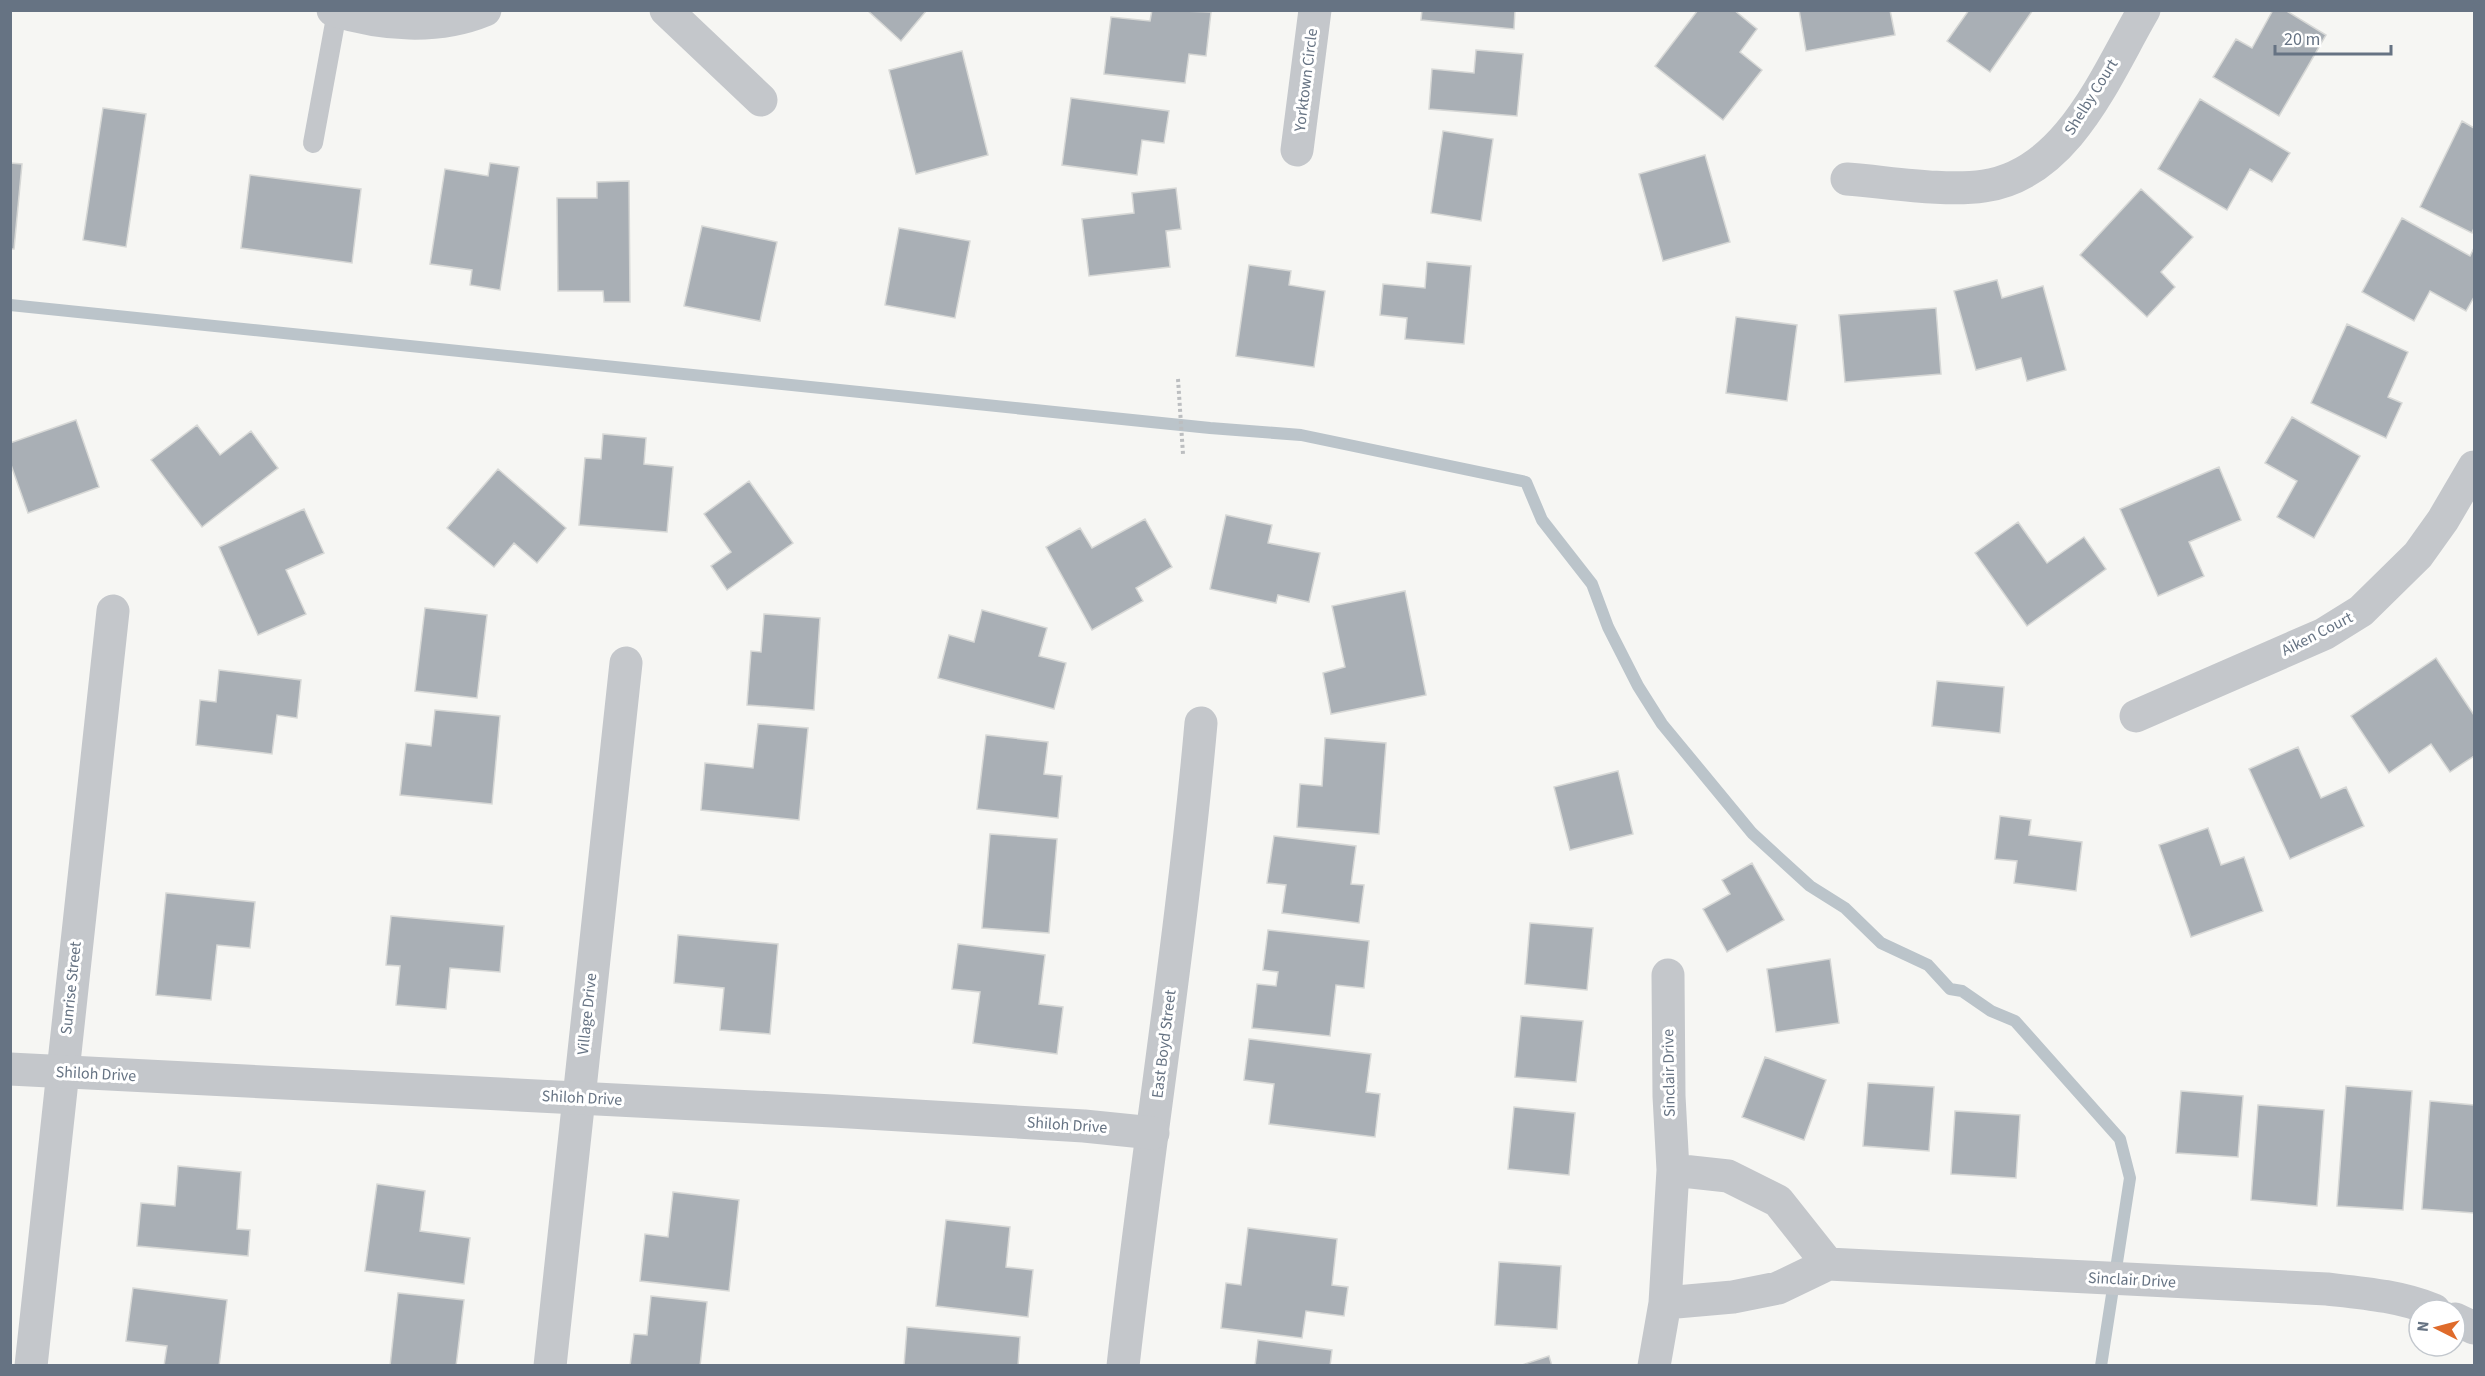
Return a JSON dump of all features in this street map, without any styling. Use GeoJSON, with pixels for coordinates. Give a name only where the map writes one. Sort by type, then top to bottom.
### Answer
{"type":"FeatureCollection","features":[{"type":"Feature","properties":{"kind":"street"},"geometry":{"type":"LineString","coordinates":[[335,11],[396,22],[438,23],[468,17],[485,10]]}},
{"type":"Feature","properties":{"kind":"street"},"geometry":{"type":"LineString","coordinates":[[666,10],[761,100]]}},
{"type":"Feature","properties":{"kind":"street","name":"Yorktown Circle"},"geometry":{"type":"LineString","coordinates":[[1297,150],[1315,10]]}},
{"type":"Feature","properties":{"kind":"street","name":"Shelby Court"},"geometry":{"type":"LineString","coordinates":[[1847,179],[1947,187],[1984,186],[2012,178],[2038,164],[2058,147],[2077,125],[2144,10]]}},
{"type":"Feature","properties":{"kind":"street","name":"Aiken Court"},"geometry":{"type":"LineString","coordinates":[[2136,716],[2324,634],[2361,611],[2418,555],[2443,520],[2475,467]]}},
{"type":"Feature","properties":{"kind":"street","name":"Sunrise Street"},"geometry":{"type":"LineString","coordinates":[[31,1365],[113,611]]}},
{"type":"Feature","properties":{"kind":"street","name":"Village Drive"},"geometry":{"type":"LineString","coordinates":[[550,1365],[626,663]]}},
{"type":"Feature","properties":{"kind":"street","name":"East Boyd Street"},"geometry":{"type":"LineString","coordinates":[[1123,1365],[1142,1193],[1153,1133],[1192,830],[1201,723]]}},
{"type":"Feature","properties":{"kind":"street","name":"Sinclair Drive"},"geometry":{"type":"LineString","coordinates":[[1653,1365],[1665,1303],[1673,1170],[1669,1096],[1668,975]]}},
{"type":"Feature","properties":{"kind":"street","name":"Shiloh Drive"},"geometry":{"type":"LineString","coordinates":[[10,1069],[1072,1125],[1153,1133]]}},
{"type":"Feature","properties":{"kind":"street"},"geometry":{"type":"LineString","coordinates":[[1673,1170],[1728,1176],[1778,1201],[1828,1264]]}},
{"type":"Feature","properties":{"kind":"street","name":"Sinclair Drive"},"geometry":{"type":"LineString","coordinates":[[1665,1303],[1733,1297],[1778,1288],[1828,1264],[2327,1289],[2407,1302]]}},
{"type":"Feature","properties":{"kind":"lane"},"geometry":{"type":"LineString","coordinates":[[313,143],[335,11]]}},
{"type":"Feature","properties":{"kind":"path"},"geometry":{"type":"LineString","coordinates":[[1178,379],[1183,454]]}},
{"type":"Feature","properties":{"kind":"building"},"geometry":{"type":"Polygon","coordinates":[[[867,10],[927,10],[901,41],[867,10]]]}},
{"type":"Feature","properties":{"kind":"building"},"geometry":{"type":"Polygon","coordinates":[[[1152,10],[1211,12],[1206,56],[1189,54],[1185,83],[1104,74],[1111,17],[1150,21],[1152,10]]]}},
{"type":"Feature","properties":{"kind":"building"},"geometry":{"type":"Polygon","coordinates":[[[1422,10],[1515,10],[1514,29],[1421,20],[1422,10]]]}},
{"type":"Feature","properties":{"kind":"building"},"geometry":{"type":"Polygon","coordinates":[[[1698,10],[1734,10],[1757,29],[1740,52],[1762,70],[1723,120],[1655,66],[1698,10]]]}},
{"type":"Feature","properties":{"kind":"building"},"geometry":{"type":"Polygon","coordinates":[[[1799,10],[1890,10],[1895,35],[1806,51],[1799,10]]]}},
{"type":"Feature","properties":{"kind":"building"},"geometry":{"type":"Polygon","coordinates":[[[1969,10],[2033,10],[1990,72],[1947,41],[1969,10]]]}},
{"type":"Feature","properties":{"kind":"building"},"geometry":{"type":"Polygon","coordinates":[[[2273,10],[2285,10],[2326,35],[2279,116],[2213,77],[2236,39],[2252,48],[2273,10]]]}},
{"type":"Feature","properties":{"kind":"building"},"geometry":{"type":"Polygon","coordinates":[[[1476,50],[1523,54],[1517,116],[1429,109],[1432,69],[1474,73],[1476,50]]]}},
{"type":"Feature","properties":{"kind":"building"},"geometry":{"type":"Polygon","coordinates":[[[962,51],[988,155],[916,174],[889,70],[962,51]]]}},
{"type":"Feature","properties":{"kind":"building"},"geometry":{"type":"Polygon","coordinates":[[[1071,98],[1169,111],[1164,143],[1142,140],[1137,175],[1062,165],[1071,98]]]}},
{"type":"Feature","properties":{"kind":"building"},"geometry":{"type":"Polygon","coordinates":[[[2200,99],[2290,153],[2272,182],[2250,169],[2227,210],[2158,169],[2200,99]]]}},
{"type":"Feature","properties":{"kind":"building"},"geometry":{"type":"Polygon","coordinates":[[[103,108],[146,114],[126,247],[83,240],[103,108]]]}},
{"type":"Feature","properties":{"kind":"building"},"geometry":{"type":"Polygon","coordinates":[[[2462,121],[2474,128],[2474,228],[2472,233],[2420,207],[2462,121]]]}},
{"type":"Feature","properties":{"kind":"building"},"geometry":{"type":"Polygon","coordinates":[[[1443,131],[1493,139],[1481,221],[1431,213],[1443,131]]]}},
{"type":"Feature","properties":{"kind":"building"},"geometry":{"type":"Polygon","coordinates":[[[1705,155],[1730,242],[1663,261],[1639,174],[1705,155]]]}},
{"type":"Feature","properties":{"kind":"building"},"geometry":{"type":"Polygon","coordinates":[[[10,163],[22,164],[14,249],[10,249],[10,163]]]}},
{"type":"Feature","properties":{"kind":"building"},"geometry":{"type":"Polygon","coordinates":[[[490,163],[519,167],[500,290],[470,285],[472,270],[430,264],[445,169],[488,176],[490,163]]]}},
{"type":"Feature","properties":{"kind":"building"},"geometry":{"type":"Polygon","coordinates":[[[250,175],[361,189],[352,263],[241,248],[250,175]]]}},
{"type":"Feature","properties":{"kind":"building"},"geometry":{"type":"Polygon","coordinates":[[[629,181],[630,302],[604,302],[603,291],[558,291],[557,198],[597,198],[597,182],[629,181]]]}},
{"type":"Feature","properties":{"kind":"building"},"geometry":{"type":"Polygon","coordinates":[[[1176,188],[1181,229],[1166,231],[1170,267],[1089,276],[1082,219],[1134,213],[1132,193],[1176,188]]]}},
{"type":"Feature","properties":{"kind":"building"},"geometry":{"type":"Polygon","coordinates":[[[2141,189],[2193,237],[2161,272],[2175,287],[2147,317],[2080,255],[2141,189]]]}},
{"type":"Feature","properties":{"kind":"building"},"geometry":{"type":"Polygon","coordinates":[[[2402,218],[2470,256],[2474,248],[2474,297],[2466,311],[2430,291],[2414,321],[2362,292],[2402,218]]]}},
{"type":"Feature","properties":{"kind":"building"},"geometry":{"type":"Polygon","coordinates":[[[702,226],[777,242],[760,321],[684,306],[702,226]]]}},
{"type":"Feature","properties":{"kind":"building"},"geometry":{"type":"Polygon","coordinates":[[[899,228],[970,241],[955,318],[885,305],[899,228]]]}},
{"type":"Feature","properties":{"kind":"building"},"geometry":{"type":"Polygon","coordinates":[[[1427,262],[1471,266],[1464,344],[1405,339],[1407,318],[1380,315],[1383,284],[1425,288],[1427,262]]]}},
{"type":"Feature","properties":{"kind":"building"},"geometry":{"type":"Polygon","coordinates":[[[1249,265],[1291,271],[1289,285],[1325,291],[1314,367],[1236,356],[1249,265]]]}},
{"type":"Feature","properties":{"kind":"building"},"geometry":{"type":"Polygon","coordinates":[[[1997,280],[2002,298],[2043,286],[2066,370],[2027,381],[2021,358],[1976,370],[1954,291],[1997,280]]]}},
{"type":"Feature","properties":{"kind":"building"},"geometry":{"type":"Polygon","coordinates":[[[1936,308],[1941,374],[1845,382],[1839,315],[1936,308]]]}},
{"type":"Feature","properties":{"kind":"building"},"geometry":{"type":"Polygon","coordinates":[[[1736,317],[1797,325],[1787,401],[1726,393],[1736,317]]]}},
{"type":"Feature","properties":{"kind":"building"},"geometry":{"type":"Polygon","coordinates":[[[2347,324],[2408,352],[2388,397],[2402,403],[2386,438],[2311,403],[2347,324]]]}},
{"type":"Feature","properties":{"kind":"building"},"geometry":{"type":"Polygon","coordinates":[[[2292,417],[2360,456],[2314,538],[2277,517],[2297,481],[2265,463],[2292,417]]]}},
{"type":"Feature","properties":{"kind":"building"},"geometry":{"type":"Polygon","coordinates":[[[76,420],[99,487],[28,513],[10,462],[10,443],[76,420]]]}},
{"type":"Feature","properties":{"kind":"building"},"geometry":{"type":"Polygon","coordinates":[[[197,425],[220,455],[251,431],[278,468],[202,527],[151,460],[197,425]]]}},
{"type":"Feature","properties":{"kind":"building"},"geometry":{"type":"Polygon","coordinates":[[[603,434],[646,438],[644,464],[673,467],[667,532],[579,525],[585,458],[601,459],[603,434]]]}},
{"type":"Feature","properties":{"kind":"building"},"geometry":{"type":"Polygon","coordinates":[[[2219,467],[2241,520],[2189,542],[2204,576],[2158,596],[2120,509],[2219,467]]]}},
{"type":"Feature","properties":{"kind":"building"},"geometry":{"type":"Polygon","coordinates":[[[498,469],[566,528],[537,563],[514,543],[494,567],[447,528],[498,469]]]}},
{"type":"Feature","properties":{"kind":"building"},"geometry":{"type":"Polygon","coordinates":[[[749,481],[793,543],[727,590],[711,566],[731,552],[704,514],[749,481]]]}},
{"type":"Feature","properties":{"kind":"building"},"geometry":{"type":"Polygon","coordinates":[[[304,509],[324,553],[286,570],[306,614],[258,635],[219,547],[304,509]]]}},
{"type":"Feature","properties":{"kind":"building"},"geometry":{"type":"Polygon","coordinates":[[[1226,515],[1272,525],[1268,543],[1320,553],[1309,602],[1278,595],[1276,603],[1210,589],[1226,515]]]}},
{"type":"Feature","properties":{"kind":"building"},"geometry":{"type":"Polygon","coordinates":[[[1145,519],[1172,567],[1136,588],[1143,601],[1092,630],[1046,547],[1080,528],[1092,548],[1145,519]]]}},
{"type":"Feature","properties":{"kind":"building"},"geometry":{"type":"Polygon","coordinates":[[[2018,522],[2047,563],[2084,537],[2106,569],[2027,626],[1975,553],[2018,522]]]}},
{"type":"Feature","properties":{"kind":"building"},"geometry":{"type":"Polygon","coordinates":[[[1405,591],[1426,695],[1331,714],[1323,673],[1345,667],[1332,606],[1405,591]]]}},
{"type":"Feature","properties":{"kind":"building"},"geometry":{"type":"Polygon","coordinates":[[[425,608],[487,615],[477,698],[415,691],[425,608]]]}},
{"type":"Feature","properties":{"kind":"building"},"geometry":{"type":"Polygon","coordinates":[[[982,610],[1047,628],[1039,656],[1066,663],[1054,709],[938,678],[949,635],[974,642],[982,610]]]}},
{"type":"Feature","properties":{"kind":"building"},"geometry":{"type":"Polygon","coordinates":[[[764,614],[820,618],[814,710],[747,705],[751,651],[761,652],[764,614]]]}},
{"type":"Feature","properties":{"kind":"building"},"geometry":{"type":"Polygon","coordinates":[[[2436,658],[2474,715],[2474,756],[2450,772],[2431,744],[2389,773],[2351,716],[2436,658]]]}},
{"type":"Feature","properties":{"kind":"building"},"geometry":{"type":"Polygon","coordinates":[[[219,670],[301,680],[297,718],[277,715],[272,754],[196,745],[200,700],[216,702],[219,670]]]}},
{"type":"Feature","properties":{"kind":"building"},"geometry":{"type":"Polygon","coordinates":[[[1937,681],[2004,687],[2000,733],[1932,726],[1937,681]]]}},
{"type":"Feature","properties":{"kind":"building"},"geometry":{"type":"Polygon","coordinates":[[[435,710],[500,716],[492,804],[400,795],[406,743],[431,746],[435,710]]]}},
{"type":"Feature","properties":{"kind":"building"},"geometry":{"type":"Polygon","coordinates":[[[758,724],[808,728],[799,820],[701,810],[705,763],[753,768],[758,724]]]}},
{"type":"Feature","properties":{"kind":"building"},"geometry":{"type":"Polygon","coordinates":[[[986,735],[1048,742],[1044,774],[1062,776],[1058,818],[977,809],[986,735]]]}},
{"type":"Feature","properties":{"kind":"building"},"geometry":{"type":"Polygon","coordinates":[[[1325,738],[1386,743],[1379,834],[1297,827],[1300,784],[1322,786],[1325,738]]]}},
{"type":"Feature","properties":{"kind":"building"},"geometry":{"type":"Polygon","coordinates":[[[2298,747],[2321,798],[2346,787],[2364,826],[2290,859],[2249,769],[2298,747]]]}},
{"type":"Feature","properties":{"kind":"building"},"geometry":{"type":"Polygon","coordinates":[[[1618,771],[1633,834],[1570,850],[1554,787],[1618,771]]]}},
{"type":"Feature","properties":{"kind":"building"},"geometry":{"type":"Polygon","coordinates":[[[2000,816],[2031,820],[2029,835],[2082,842],[2076,891],[2014,883],[2017,861],[1995,859],[2000,816]]]}},
{"type":"Feature","properties":{"kind":"building"},"geometry":{"type":"Polygon","coordinates":[[[2208,828],[2221,865],[2244,857],[2263,911],[2191,937],[2159,845],[2208,828]]]}},
{"type":"Feature","properties":{"kind":"building"},"geometry":{"type":"Polygon","coordinates":[[[990,834],[1057,839],[1049,933],[982,928],[990,834]]]}},
{"type":"Feature","properties":{"kind":"building"},"geometry":{"type":"Polygon","coordinates":[[[1274,836],[1356,846],[1351,884],[1364,885],[1359,923],[1282,913],[1286,885],[1267,883],[1274,836]]]}},
{"type":"Feature","properties":{"kind":"building"},"geometry":{"type":"Polygon","coordinates":[[[1752,863],[1784,920],[1727,952],[1703,909],[1730,894],[1722,880],[1752,863]]]}},
{"type":"Feature","properties":{"kind":"building"},"geometry":{"type":"Polygon","coordinates":[[[166,893],[255,902],[250,948],[217,945],[211,1000],[156,995],[166,893]]]}},
{"type":"Feature","properties":{"kind":"building"},"geometry":{"type":"Polygon","coordinates":[[[391,916],[504,926],[500,972],[450,968],[446,1009],[396,1005],[400,966],[386,965],[391,916]]]}},
{"type":"Feature","properties":{"kind":"building"},"geometry":{"type":"Polygon","coordinates":[[[1530,923],[1593,928],[1587,990],[1525,984],[1530,923]]]}},
{"type":"Feature","properties":{"kind":"building"},"geometry":{"type":"Polygon","coordinates":[[[1268,930],[1369,941],[1364,988],[1336,985],[1330,1036],[1252,1028],[1257,984],[1276,986],[1278,972],[1263,970],[1268,930]]]}},
{"type":"Feature","properties":{"kind":"building"},"geometry":{"type":"Polygon","coordinates":[[[678,935],[778,944],[770,1034],[720,1030],[724,988],[674,983],[678,935]]]}},
{"type":"Feature","properties":{"kind":"building"},"geometry":{"type":"Polygon","coordinates":[[[958,944],[1045,955],[1039,1004],[1063,1007],[1057,1054],[973,1043],[980,992],[952,989],[958,944]]]}},
{"type":"Feature","properties":{"kind":"building"},"geometry":{"type":"Polygon","coordinates":[[[1830,959],[1839,1023],[1776,1032],[1767,969],[1830,959]]]}},
{"type":"Feature","properties":{"kind":"building"},"geometry":{"type":"Polygon","coordinates":[[[1521,1016],[1583,1021],[1576,1082],[1515,1077],[1521,1016]]]}},
{"type":"Feature","properties":{"kind":"building"},"geometry":{"type":"Polygon","coordinates":[[[1249,1039],[1371,1054],[1366,1092],[1380,1094],[1375,1137],[1269,1124],[1274,1084],[1244,1080],[1249,1039]]]}},
{"type":"Feature","properties":{"kind":"building"},"geometry":{"type":"Polygon","coordinates":[[[1765,1057],[1826,1080],[1804,1140],[1742,1117],[1765,1057]]]}},
{"type":"Feature","properties":{"kind":"building"},"geometry":{"type":"Polygon","coordinates":[[[1868,1083],[1934,1087],[1929,1151],[1863,1146],[1868,1083]]]}},
{"type":"Feature","properties":{"kind":"building"},"geometry":{"type":"Polygon","coordinates":[[[2346,1086],[2412,1091],[2403,1210],[2337,1206],[2346,1086]]]}},
{"type":"Feature","properties":{"kind":"building"},"geometry":{"type":"Polygon","coordinates":[[[2181,1091],[2243,1096],[2238,1157],[2176,1153],[2181,1091]]]}},
{"type":"Feature","properties":{"kind":"building"},"geometry":{"type":"Polygon","coordinates":[[[2430,1101],[2474,1105],[2474,1213],[2422,1209],[2430,1101]]]}},
{"type":"Feature","properties":{"kind":"building"},"geometry":{"type":"Polygon","coordinates":[[[2258,1105],[2324,1110],[2317,1206],[2251,1200],[2258,1105]]]}},
{"type":"Feature","properties":{"kind":"building"},"geometry":{"type":"Polygon","coordinates":[[[1514,1107],[1575,1113],[1569,1175],[1508,1169],[1514,1107]]]}},
{"type":"Feature","properties":{"kind":"building"},"geometry":{"type":"Polygon","coordinates":[[[1955,1111],[2020,1115],[2016,1178],[1951,1174],[1955,1111]]]}},
{"type":"Feature","properties":{"kind":"building"},"geometry":{"type":"Polygon","coordinates":[[[178,1166],[241,1172],[237,1229],[250,1230],[248,1256],[137,1246],[141,1203],[175,1206],[178,1166]]]}},
{"type":"Feature","properties":{"kind":"building"},"geometry":{"type":"Polygon","coordinates":[[[377,1184],[425,1191],[420,1231],[470,1238],[464,1284],[365,1271],[377,1184]]]}},
{"type":"Feature","properties":{"kind":"building"},"geometry":{"type":"Polygon","coordinates":[[[673,1192],[739,1200],[729,1291],[640,1281],[645,1234],[668,1237],[673,1192]]]}},
{"type":"Feature","properties":{"kind":"building"},"geometry":{"type":"Polygon","coordinates":[[[946,1220],[1010,1227],[1006,1267],[1033,1270],[1028,1317],[936,1306],[946,1220]]]}},
{"type":"Feature","properties":{"kind":"building"},"geometry":{"type":"Polygon","coordinates":[[[1248,1228],[1337,1239],[1332,1285],[1348,1287],[1344,1316],[1306,1311],[1302,1338],[1221,1328],[1226,1283],[1241,1285],[1248,1228]]]}},
{"type":"Feature","properties":{"kind":"building"},"geometry":{"type":"Polygon","coordinates":[[[1499,1262],[1561,1266],[1557,1329],[1495,1325],[1499,1262]]]}},
{"type":"Feature","properties":{"kind":"building"},"geometry":{"type":"Polygon","coordinates":[[[133,1288],[227,1300],[219,1366],[164,1366],[167,1346],[126,1341],[133,1288]]]}},
{"type":"Feature","properties":{"kind":"building"},"geometry":{"type":"Polygon","coordinates":[[[398,1293],[464,1300],[456,1366],[390,1366],[398,1293]]]}},
{"type":"Feature","properties":{"kind":"building"},"geometry":{"type":"Polygon","coordinates":[[[651,1296],[707,1302],[700,1366],[630,1366],[634,1334],[647,1335],[651,1296]]]}},
{"type":"Feature","properties":{"kind":"building"},"geometry":{"type":"Polygon","coordinates":[[[907,1327],[1020,1337],[1018,1366],[904,1366],[907,1327]]]}},
{"type":"Feature","properties":{"kind":"building"},"geometry":{"type":"Polygon","coordinates":[[[1258,1340],[1332,1350],[1330,1366],[1255,1366],[1258,1340]]]}},
{"type":"Feature","properties":{"kind":"building"},"geometry":{"type":"Polygon","coordinates":[[[1549,1356],[1552,1366],[1519,1366],[1549,1356]]]}},
{"type":"Feature","properties":{"kind":"waterway"},"geometry":{"type":"LineString","coordinates":[[10,305],[1210,428],[1301,435],[1526,482],[1542,520],[1592,584],[1608,627],[1638,686],[1662,724],[1752,833],[1810,886],[1845,908],[1881,943],[1928,965],[1950,989],[1962,991],[1991,1011],[2015,1021],[2120,1139],[2130,1178],[2101,1366]]}}]}
